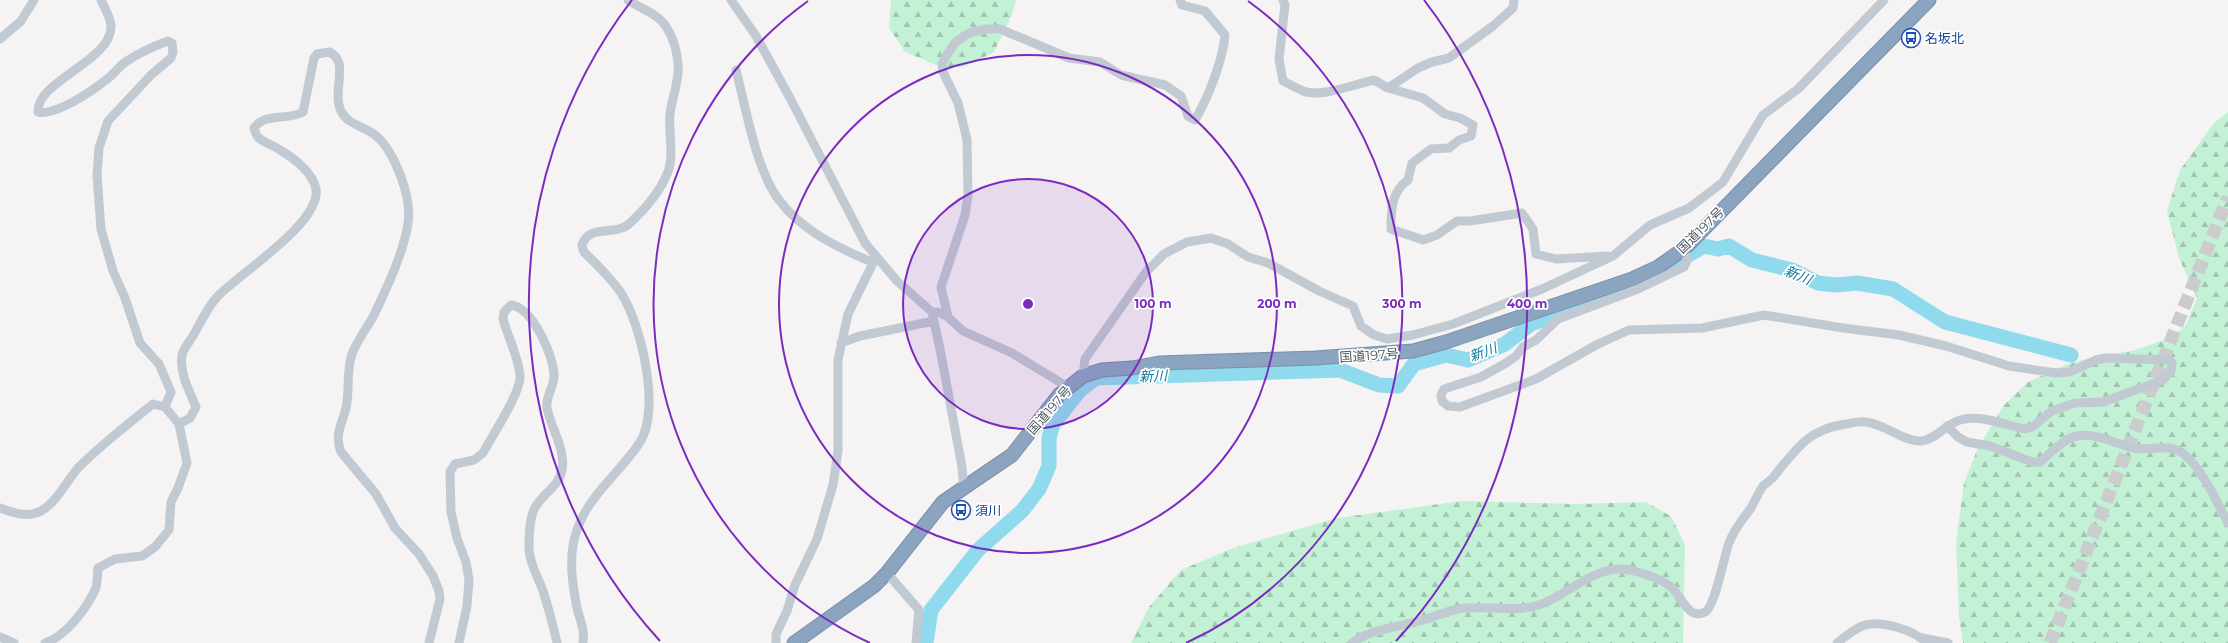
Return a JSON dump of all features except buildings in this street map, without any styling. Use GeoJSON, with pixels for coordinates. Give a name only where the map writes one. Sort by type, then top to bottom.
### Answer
{"type":"FeatureCollection","features":[{"type":"Feature","properties":{"kind":"highway","name":"国道197号"},"geometry":{"type":"LineString","coordinates":[[794,643],[852,604],[887,573],[943,502],[1012,455],[1068,387],[1083,376],[1102,370],[1132,368],[1159,363],[1315,358],[1413,351],[1446,342],[1632,279],[1658,267],[1685,248],[1929,0]]}},
{"type":"Feature","properties":{"kind":"street"},"geometry":{"type":"LineString","coordinates":[[0,39],[21,21],[34,0]]}},
{"type":"Feature","properties":{"kind":"street"},"geometry":{"type":"LineString","coordinates":[[101,0],[112,25],[107,43],[53,86],[40,102],[38,112],[44,114],[66,105],[92,90],[124,63],[158,45],[168,41],[172,43],[173,52],[171,58],[151,75],[108,121],[99,148],[97,169],[101,229],[113,271],[140,343],[159,364],[171,392],[165,407]]}},
{"type":"Feature","properties":{"kind":"street"},"geometry":{"type":"LineString","coordinates":[[583,643],[583,628],[573,581],[572,558],[575,535],[584,514],[597,493],[630,457],[642,439],[648,417],[649,402],[641,345],[628,308],[621,293],[584,252],[582,245],[589,234],[614,230],[627,226],[655,196],[670,167],[670,112],[678,72],[675,49],[667,28],[655,16],[628,0]]}},
{"type":"Feature","properties":{"kind":"street"},"geometry":{"type":"LineString","coordinates":[[731,0],[756,36],[874,260]]}},
{"type":"Feature","properties":{"kind":"street"},"geometry":{"type":"LineString","coordinates":[[948,317],[941,287],[965,215],[968,196],[967,140],[958,103],[943,72],[942,64],[956,42],[969,33],[986,29],[1000,30],[1069,58],[1100,62],[1121,75],[1165,85],[1180,96],[1188,116],[1195,120],[1205,102],[1216,70],[1225,35],[1205,11],[1182,5],[1180,0]]}},
{"type":"Feature","properties":{"kind":"street"},"geometry":{"type":"LineString","coordinates":[[1283,0],[1285,5],[1282,23],[1283,37],[1279,59],[1283,80],[1303,91],[1310,92],[1332,90],[1374,80],[1388,88],[1423,98],[1446,114],[1460,118],[1473,125],[1471,136],[1459,140],[1449,148],[1431,149],[1412,163],[1408,180],[1399,186],[1391,207],[1391,230],[1423,240],[1437,235],[1457,221],[1470,221],[1522,213],[1533,229],[1536,254],[1556,259],[1613,256]]}},
{"type":"Feature","properties":{"kind":"street"},"geometry":{"type":"LineString","coordinates":[[1388,88],[1418,68],[1449,58],[1493,26],[1513,8],[1514,0]]}},
{"type":"Feature","properties":{"kind":"street"},"geometry":{"type":"LineString","coordinates":[[1083,376],[1085,359],[1146,272],[1164,254],[1187,242],[1211,238],[1228,244],[1248,257],[1268,263],[1319,291],[1353,306],[1362,326],[1374,335],[1387,339],[1413,335],[1453,324],[1542,289],[1613,256],[1650,225],[1689,208],[1723,182],[1763,115],[1798,89],[1884,0]]}},
{"type":"Feature","properties":{"kind":"street"},"geometry":{"type":"LineString","coordinates":[[179,424],[190,418],[196,408],[184,376],[182,355],[216,297],[230,284],[265,258],[286,239],[304,218],[314,202],[316,191],[315,186],[304,168],[282,151],[258,138],[254,128],[257,123],[265,120],[298,116],[303,112],[314,58],[317,54],[330,52],[336,57],[339,63],[340,109],[348,121],[375,135],[387,149],[401,180],[409,212],[405,235],[394,266],[373,316],[352,354],[346,408],[338,433],[338,445],[341,452],[376,494],[395,528],[419,554],[433,576],[440,591],[440,599],[429,643]]}},
{"type":"Feature","properties":{"kind":"street"},"geometry":{"type":"LineString","coordinates":[[736,70],[759,156],[768,183],[778,200],[806,227],[822,238],[874,260],[933,317],[962,468],[964,489]]}},
{"type":"Feature","properties":{"kind":"street"},"geometry":{"type":"LineString","coordinates":[[1352,643],[1361,636],[1376,631],[1387,630],[1450,611],[1494,606],[1526,608],[1540,605],[1611,569],[1629,570],[1670,586],[1690,611],[1697,613],[1705,612],[1711,605],[1722,565],[1737,526],[1764,485],[1776,475],[1792,453],[1807,439],[1820,430],[1834,425],[1864,422],[1874,424],[1917,441],[1926,440],[1947,426],[1960,420],[1978,418],[2025,429],[2032,427],[2052,411],[2075,403],[2103,402],[2117,398],[2132,390],[2163,380],[2171,371],[2172,363],[2169,360],[2105,358],[2096,360],[2070,372],[2043,371],[2009,366],[1946,346],[1899,335],[1843,328],[1764,314],[1702,328],[1629,330],[1596,345],[1536,379],[1485,399],[1460,407],[1448,406],[1442,401],[1441,395],[1444,389],[1481,377],[1506,363],[1558,319],[1638,289],[1684,267],[1687,261],[1685,248]]}},
{"type":"Feature","properties":{"kind":"street"},"geometry":{"type":"LineString","coordinates":[[776,643],[776,634],[787,612],[795,585],[817,539],[837,468],[838,360],[841,343],[848,314],[874,260]]}},
{"type":"Feature","properties":{"kind":"street"},"geometry":{"type":"LineString","coordinates":[[459,643],[468,606],[469,580],[466,562],[457,538],[451,512],[450,472],[455,464],[474,460],[483,453],[518,389],[520,376],[518,365],[504,318],[504,312],[511,305],[517,306],[523,310],[534,324],[547,348],[554,369],[554,384],[547,406],[560,451],[562,468],[554,487],[539,501],[533,512],[529,549],[557,643]]}},
{"type":"Feature","properties":{"kind":"street"},"geometry":{"type":"LineString","coordinates":[[1552,306],[1558,319]]}},
{"type":"Feature","properties":{"kind":"street"},"geometry":{"type":"LineString","coordinates":[[841,343],[860,336],[933,317],[938,312],[948,317],[963,331],[1012,353],[1068,387]]}},
{"type":"Feature","properties":{"kind":"street"},"geometry":{"type":"LineString","coordinates":[[0,508],[21,514],[32,515],[42,511],[80,467],[104,443],[153,404],[165,407],[179,424],[187,463],[171,502],[169,530],[155,547],[142,556],[115,559],[98,568],[96,589],[71,625],[64,632],[45,643]]}},
{"type":"Feature","properties":{"kind":"street"},"geometry":{"type":"LineString","coordinates":[[1947,426],[1958,437],[1967,442],[1990,446],[2032,462],[2040,462],[2067,440],[2077,436],[2105,439],[2140,448],[2164,447],[2176,449],[2184,454],[2192,463],[2214,496],[2228,524]]}},
{"type":"Feature","properties":{"kind":"street"},"geometry":{"type":"LineString","coordinates":[[887,573],[919,610],[916,643]]}},
{"type":"Feature","properties":{"kind":"street"},"geometry":{"type":"LineString","coordinates":[[1837,643],[1852,630],[1873,622],[1906,630],[1924,641],[1948,643]]}},
{"type":"Feature","properties":{"kind":"street"},"geometry":{"type":"LineString","coordinates":[[0,637],[14,643]]}},
{"type":"Feature","properties":{"kind":"green space"},"geometry":{"type":"Polygon","coordinates":[[[891,0],[1016,0],[1011,17],[994,52],[966,66],[946,69],[905,52],[889,28],[891,0]]]}},
{"type":"Feature","properties":{"kind":"green space"},"geometry":{"type":"Polygon","coordinates":[[[2228,112],[2228,643],[1963,643],[1959,617],[1956,542],[1964,483],[1977,450],[2004,405],[2028,382],[2065,365],[2100,355],[2132,351],[2168,339],[2185,327],[2197,298],[2179,258],[2167,211],[2180,170],[2214,123],[2228,112]]]}},
{"type":"Feature","properties":{"kind":"green space"},"geometry":{"type":"Polygon","coordinates":[[[1462,501],[1573,504],[1646,502],[1671,516],[1685,545],[1683,643],[1131,643],[1149,607],[1181,570],[1233,548],[1337,518],[1462,501]]]}},
{"type":"Feature","properties":{"kind":"waterway","name":"新川"},"geometry":{"type":"LineString","coordinates":[[1652,276],[1704,246],[1718,249],[1729,246],[1752,260],[1792,270],[1818,283],[1836,285],[1857,283],[1893,289],[1945,322],[2071,355]]}},
{"type":"Feature","properties":{"kind":"waterway","name":"新川"},"geometry":{"type":"LineString","coordinates":[[926,643],[931,610],[978,550],[1022,511],[1039,489],[1049,466],[1049,438],[1053,424],[1080,390],[1096,378],[1340,370],[1379,385],[1398,386],[1414,364],[1446,355],[1468,360],[1505,344],[1531,324],[1632,285]]}},
{"type":"Feature","properties":{"kind":"tunnel"},"geometry":{"type":"LineString","coordinates":[[2050,643],[2228,197]]}},
{"type":"Feature","properties":{"kind":"place","name":"名坂北"},"geometry":{"type":"Point","coordinates":[1911,38]}},
{"type":"Feature","properties":{"kind":"place","name":"須川"},"geometry":{"type":"Point","coordinates":[961,510]}}]}
